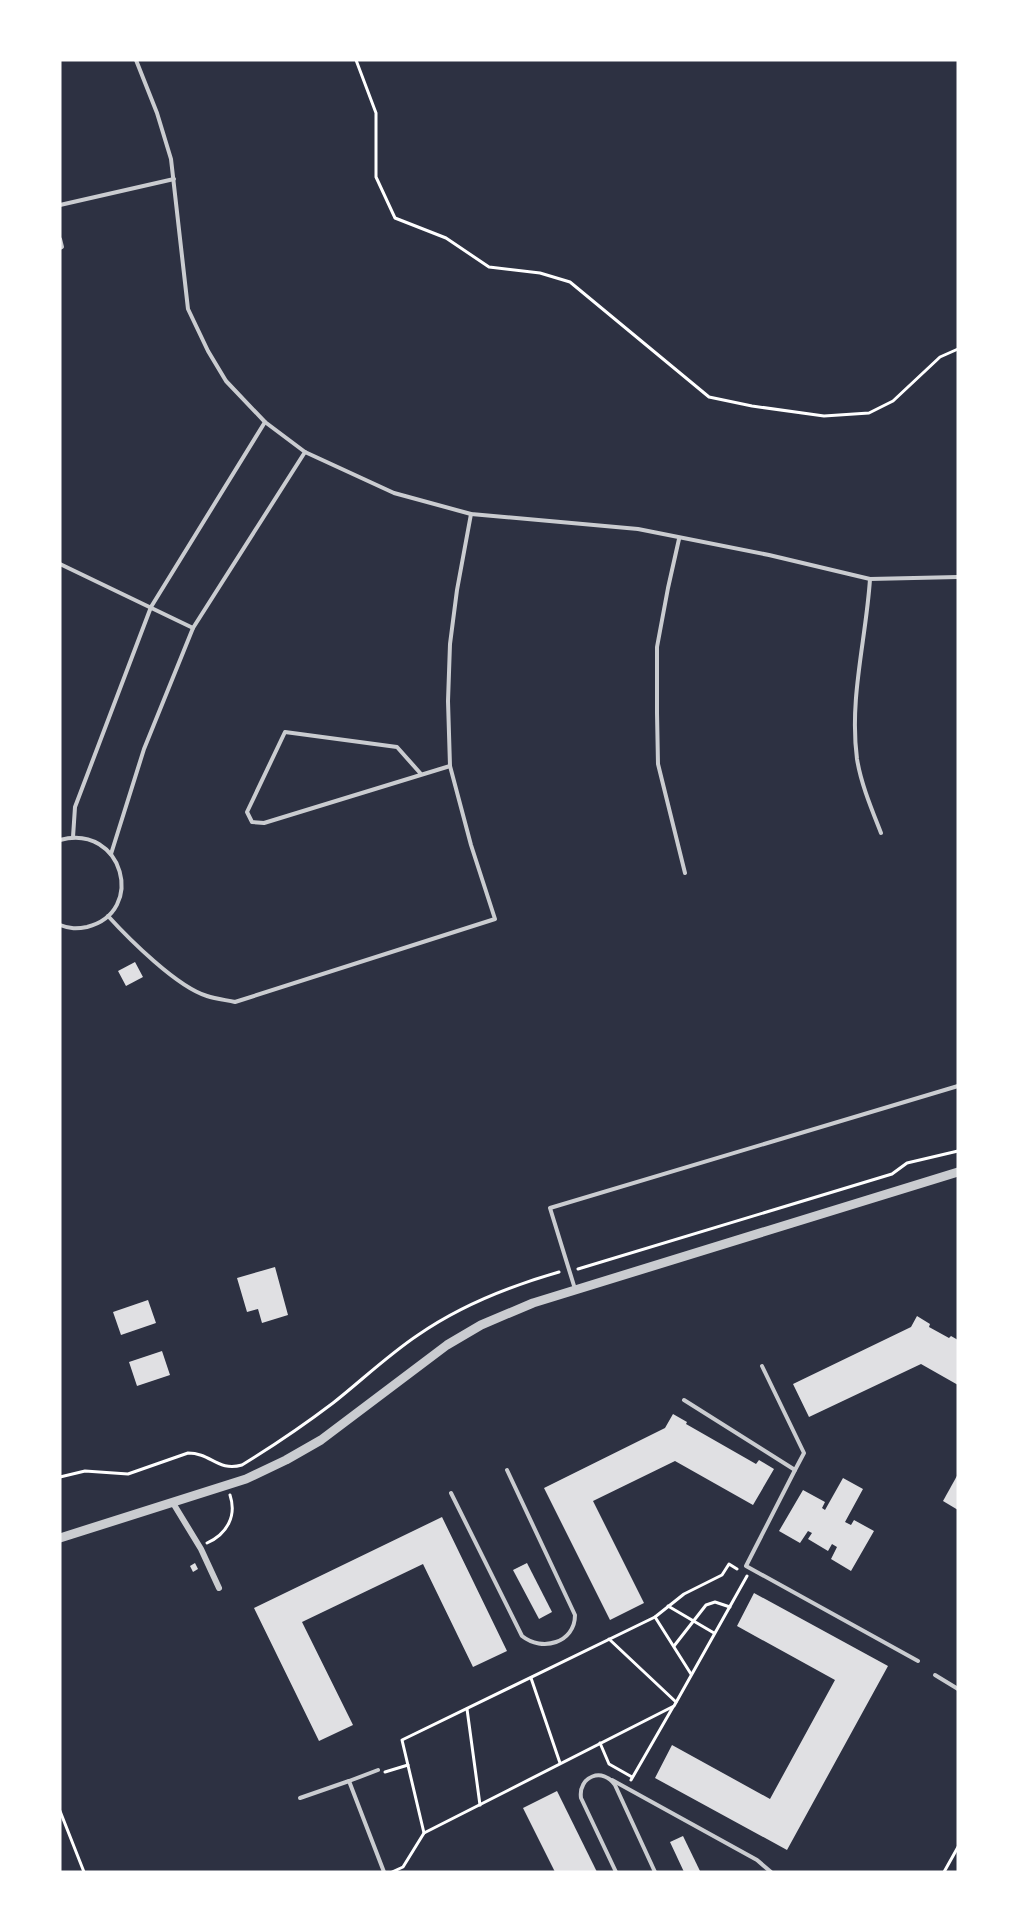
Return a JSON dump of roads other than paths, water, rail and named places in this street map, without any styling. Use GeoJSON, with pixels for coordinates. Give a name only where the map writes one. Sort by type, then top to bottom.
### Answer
{"type":"FeatureCollection","features":[{"type":"Feature","properties":{"kind":"street"},"geometry":{"type":"LineString","coordinates":[[60,1538],[226,1486],[286,1460],[321,1440],[447,1345],[482,1325],[533,1303],[958,1172]]}},
{"type":"Feature","properties":{"kind":"street"},"geometry":{"type":"LineString","coordinates":[[173,1503],[200,1546],[219,1588]]}},
{"type":"Feature","properties":{"kind":"lane"},"geometry":{"type":"LineString","coordinates":[[136,60],[157,113],[171,159],[188,309],[208,351],[226,381],[264,422],[305,452],[394,493],[471,514],[638,529],[679,539],[769,555],[870,579],[958,577]]}},
{"type":"Feature","properties":{"kind":"lane"},"geometry":{"type":"LineString","coordinates":[[60,205],[174,179]]}},
{"type":"Feature","properties":{"kind":"lane"},"geometry":{"type":"LineString","coordinates":[[60,239],[62,247],[60,248]]}},
{"type":"Feature","properties":{"kind":"lane"},"geometry":{"type":"LineString","coordinates":[[73,837],[75,807],[151,607],[264,422]]}},
{"type":"Feature","properties":{"kind":"lane"},"geometry":{"type":"LineString","coordinates":[[111,854],[144,749],[193,628],[305,452]]}},
{"type":"Feature","properties":{"kind":"lane"},"geometry":{"type":"LineString","coordinates":[[108,916],[132,942],[180,981],[205,996],[235,1002],[495,919],[471,845],[450,766],[448,701],[450,644],[471,514]]}},
{"type":"Feature","properties":{"kind":"lane"},"geometry":{"type":"LineString","coordinates":[[679,539],[657,647],[657,713],[658,764],[685,873]]}},
{"type":"Feature","properties":{"kind":"lane"},"geometry":{"type":"LineString","coordinates":[[60,564],[193,628]]}},
{"type":"Feature","properties":{"kind":"lane"},"geometry":{"type":"LineString","coordinates":[[870,579],[868,615],[859,660],[854,713],[857,760],[881,833]]}},
{"type":"Feature","properties":{"kind":"lane"},"geometry":{"type":"LineString","coordinates":[[421,774],[397,747],[285,732],[247,812],[252,822],[264,823],[450,766]]}},
{"type":"Feature","properties":{"kind":"lane"},"geometry":{"type":"LineString","coordinates":[[60,840],[73,837],[97,842],[111,854],[119,867],[122,880],[121,894],[108,916],[95,925],[78,929],[60,925]]}},
{"type":"Feature","properties":{"kind":"lane"},"geometry":{"type":"LineString","coordinates":[[575,1290],[550,1209],[958,1086]]}},
{"type":"Feature","properties":{"kind":"lane"},"geometry":{"type":"LineString","coordinates":[[762,1366],[804,1454],[746,1566],[918,1661]]}},
{"type":"Feature","properties":{"kind":"lane"},"geometry":{"type":"LineString","coordinates":[[684,1400],[795,1470]]}},
{"type":"Feature","properties":{"kind":"lane"},"geometry":{"type":"LineString","coordinates":[[451,1493],[522,1636],[536,1644],[549,1645],[571,1631],[575,1623],[575,1615],[507,1470]]}},
{"type":"Feature","properties":{"kind":"lane"},"geometry":{"type":"LineString","coordinates":[[935,1676],[958,1689]]}},
{"type":"Feature","properties":{"kind":"lane"},"geometry":{"type":"LineString","coordinates":[[300,1798],[378,1770]]}},
{"type":"Feature","properties":{"kind":"lane"},"geometry":{"type":"LineString","coordinates":[[616,1872],[581,1798],[580,1791],[585,1780],[595,1775],[607,1776],[757,1860],[771,1872]]}},
{"type":"Feature","properties":{"kind":"lane"},"geometry":{"type":"LineString","coordinates":[[611,1780],[655,1872]]}},
{"type":"Feature","properties":{"kind":"lane"},"geometry":{"type":"LineString","coordinates":[[349,1781],[384,1872]]}}]}
